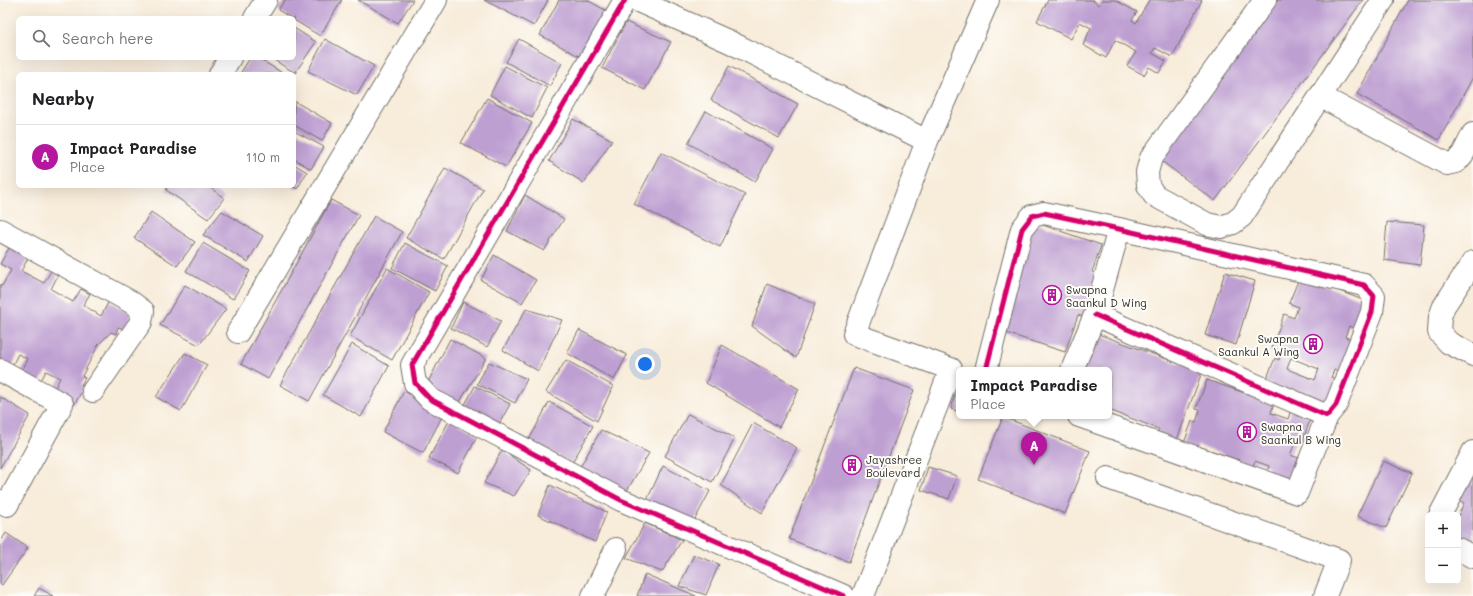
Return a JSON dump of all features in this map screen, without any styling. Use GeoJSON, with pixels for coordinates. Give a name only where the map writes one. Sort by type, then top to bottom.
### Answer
{"type":"FeatureCollection","features":[{"type":"Feature","properties":{"kind":"street"},"geometry":{"type":"LineString","coordinates":[[256,16],[266,0]]}},
{"type":"Feature","properties":{"kind":"street"},"geometry":{"type":"LineString","coordinates":[[238,332],[436,0]]}},
{"type":"Feature","properties":{"kind":"street"},"geometry":{"type":"LineString","coordinates":[[625,0],[412,365],[414,383],[430,399],[621,500],[844,596]]}},
{"type":"Feature","properties":{"kind":"street"},"geometry":{"type":"LineString","coordinates":[[636,0],[730,42],[927,141]]}},
{"type":"Feature","properties":{"kind":"street"},"geometry":{"type":"LineString","coordinates":[[863,596],[955,370],[854,334],[927,141],[988,0]]}},
{"type":"Feature","properties":{"kind":"street"},"geometry":{"type":"LineString","coordinates":[[1265,0],[1151,158],[1147,172],[1148,185],[1154,194],[1207,224],[1222,227],[1233,223],[1242,216],[1383,0]]}},
{"type":"Feature","properties":{"kind":"street"},"geometry":{"type":"LineString","coordinates":[[221,72],[229,60]]}},
{"type":"Feature","properties":{"kind":"street"},"geometry":{"type":"LineString","coordinates":[[1320,96],[1447,164],[1456,162],[1463,154],[1473,134]]}},
{"type":"Feature","properties":{"kind":"street"},"geometry":{"type":"LineString","coordinates":[[987,367],[1022,229],[1032,216],[1044,213],[1364,285],[1374,296],[1372,312],[1336,406],[1327,416],[1297,493],[1087,419]]}},
{"type":"Feature","properties":{"kind":"street"},"geometry":{"type":"LineString","coordinates":[[1073,367],[1095,315],[1119,229]]}},
{"type":"Feature","properties":{"kind":"street"},"geometry":{"type":"LineString","coordinates":[[0,230],[131,302],[142,311],[141,322],[93,391]]}},
{"type":"Feature","properties":{"kind":"street"},"geometry":{"type":"LineString","coordinates":[[1473,262],[1444,306],[1440,317],[1439,332],[1448,343],[1473,355]]}},
{"type":"Feature","properties":{"kind":"street"},"geometry":{"type":"LineString","coordinates":[[1095,315],[1327,416]]}},
{"type":"Feature","properties":{"kind":"street"},"geometry":{"type":"LineString","coordinates":[[0,370],[62,404],[4,503]]}},
{"type":"Feature","properties":{"kind":"street"},"geometry":{"type":"LineString","coordinates":[[1442,512],[1473,452]]}},
{"type":"Feature","properties":{"kind":"street"},"geometry":{"type":"LineString","coordinates":[[1108,478],[1339,560],[1325,596]]}},
{"type":"Feature","properties":{"kind":"street"},"geometry":{"type":"LineString","coordinates":[[593,596],[616,549]]}},
{"type":"Feature","properties":{"kind":"street"},"geometry":{"type":"LineString","coordinates":[[1461,551],[1473,557]]}},
{"type":"Feature","properties":{"kind":"building"},"geometry":{"type":"Polygon","coordinates":[[[285,0],[342,0],[320,36],[296,21],[296,16],[288,16],[278,10],[285,0]]]}},
{"type":"Feature","properties":{"kind":"building"},"geometry":{"type":"Polygon","coordinates":[[[358,0],[413,0],[398,23],[358,0]]]}},
{"type":"Feature","properties":{"kind":"building"},"geometry":{"type":"Polygon","coordinates":[[[484,0],[548,0],[534,26],[484,0]]]}},
{"type":"Feature","properties":{"kind":"building"},"geometry":{"type":"Polygon","coordinates":[[[559,0],[587,0],[607,11],[582,58],[540,35],[559,0]]]}},
{"type":"Feature","properties":{"kind":"building"},"geometry":{"type":"Polygon","coordinates":[[[1048,0],[1094,0],[1093,1],[1099,5],[1102,0],[1115,0],[1137,12],[1132,20],[1136,23],[1149,0],[1202,0],[1172,57],[1155,48],[1152,53],[1166,61],[1159,73],[1149,67],[1144,75],[1127,66],[1136,52],[1115,40],[1106,58],[1083,45],[1091,28],[1080,22],[1071,39],[1037,21],[1048,0]]]}},
{"type":"Feature","properties":{"kind":"building"},"geometry":{"type":"Polygon","coordinates":[[[1278,0],[1363,0],[1215,201],[1160,160],[1278,0]]]}},
{"type":"Feature","properties":{"kind":"building"},"geometry":{"type":"Polygon","coordinates":[[[1408,0],[1473,0],[1473,77],[1439,140],[1357,94],[1408,0]]]}},
{"type":"Feature","properties":{"kind":"building"},"geometry":{"type":"Polygon","coordinates":[[[626,22],[671,42],[645,90],[602,68],[626,22]]]}},
{"type":"Feature","properties":{"kind":"building"},"geometry":{"type":"Polygon","coordinates":[[[296,29],[316,42],[296,72],[274,60],[296,60],[296,29]]]}},
{"type":"Feature","properties":{"kind":"building"},"geometry":{"type":"Polygon","coordinates":[[[325,39],[374,66],[357,95],[308,71],[325,39]]]}},
{"type":"Feature","properties":{"kind":"building"},"geometry":{"type":"Polygon","coordinates":[[[519,39],[562,63],[550,86],[506,62],[519,39]]]}},
{"type":"Feature","properties":{"kind":"building"},"geometry":{"type":"Polygon","coordinates":[[[249,60],[261,60],[281,72],[241,72],[249,60]]]}},
{"type":"Feature","properties":{"kind":"building"},"geometry":{"type":"Polygon","coordinates":[[[505,66],[547,88],[532,118],[490,95],[505,66]]]}},
{"type":"Feature","properties":{"kind":"building"},"geometry":{"type":"Polygon","coordinates":[[[729,66],[798,104],[779,138],[711,100],[729,66]]]}},
{"type":"Feature","properties":{"kind":"building"},"geometry":{"type":"Polygon","coordinates":[[[487,98],[532,123],[506,167],[461,143],[487,98]]]}},
{"type":"Feature","properties":{"kind":"building"},"geometry":{"type":"Polygon","coordinates":[[[296,102],[332,123],[322,141],[296,126],[296,102]]]}},
{"type":"Feature","properties":{"kind":"building"},"geometry":{"type":"Polygon","coordinates":[[[706,111],[773,149],[755,182],[688,143],[706,111]]]}},
{"type":"Feature","properties":{"kind":"building"},"geometry":{"type":"Polygon","coordinates":[[[573,119],[612,140],[584,183],[549,161],[573,119]]]}},
{"type":"Feature","properties":{"kind":"building"},"geometry":{"type":"Polygon","coordinates":[[[296,132],[324,147],[311,169],[296,160],[296,132]]]}},
{"type":"Feature","properties":{"kind":"building"},"geometry":{"type":"Polygon","coordinates":[[[661,152],[745,195],[720,247],[634,204],[661,152]]]}},
{"type":"Feature","properties":{"kind":"building"},"geometry":{"type":"Polygon","coordinates":[[[296,165],[307,172],[297,189],[295,188],[296,165]]]}},
{"type":"Feature","properties":{"kind":"building"},"geometry":{"type":"Polygon","coordinates":[[[445,168],[483,189],[444,259],[406,238],[445,168]]]}},
{"type":"Feature","properties":{"kind":"building"},"geometry":{"type":"Polygon","coordinates":[[[167,188],[211,188],[224,198],[208,219],[166,190],[167,188]]]}},
{"type":"Feature","properties":{"kind":"building"},"geometry":{"type":"Polygon","coordinates":[[[525,195],[564,219],[544,251],[507,231],[525,195]]]}},
{"type":"Feature","properties":{"kind":"building"},"geometry":{"type":"Polygon","coordinates":[[[331,200],[359,215],[268,379],[241,364],[331,200]]]}},
{"type":"Feature","properties":{"kind":"building"},"geometry":{"type":"Polygon","coordinates":[[[222,211],[263,236],[248,262],[203,235],[222,211]]]}},
{"type":"Feature","properties":{"kind":"building"},"geometry":{"type":"Polygon","coordinates":[[[151,212],[195,242],[177,266],[134,238],[151,212]]]}},
{"type":"Feature","properties":{"kind":"building"},"geometry":{"type":"Polygon","coordinates":[[[374,216],[402,232],[309,401],[280,385],[374,216]]]}},
{"type":"Feature","properties":{"kind":"building","name":"Swapna Saankul D Wing"},"geometry":{"type":"Polygon","coordinates":[[[1034,222],[1101,245],[1092,272],[1102,275],[1087,318],[1078,315],[1065,352],[997,330],[1034,222]]]}},
{"type":"Feature","properties":{"kind":"building"},"geometry":{"type":"Polygon","coordinates":[[[1387,222],[1424,225],[1420,265],[1384,260],[1387,222]]]}},
{"type":"Feature","properties":{"kind":"building"},"geometry":{"type":"Polygon","coordinates":[[[13,241],[32,251],[21,271],[44,283],[51,271],[58,275],[51,289],[73,302],[81,289],[90,294],[83,305],[101,316],[109,301],[131,314],[127,330],[118,327],[116,334],[111,332],[99,344],[82,376],[85,378],[81,385],[85,386],[74,405],[52,394],[60,378],[46,371],[39,384],[20,374],[28,359],[18,354],[9,372],[0,367],[0,285],[2,286],[11,270],[0,264],[13,241]]]}},
{"type":"Feature","properties":{"kind":"building"},"geometry":{"type":"Polygon","coordinates":[[[203,243],[250,271],[233,299],[186,271],[203,243]]]}},
{"type":"Feature","properties":{"kind":"building"},"geometry":{"type":"Polygon","coordinates":[[[405,243],[448,266],[435,291],[392,268],[405,243]]]}},
{"type":"Feature","properties":{"kind":"building"},"geometry":{"type":"Polygon","coordinates":[[[494,255],[536,280],[522,303],[481,280],[494,255]]]}},
{"type":"Feature","properties":{"kind":"building"},"geometry":{"type":"Polygon","coordinates":[[[387,268],[429,292],[392,360],[350,336],[387,268]]]}},
{"type":"Feature","properties":{"kind":"building"},"geometry":{"type":"Polygon","coordinates":[[[1225,272],[1255,281],[1236,345],[1205,335],[1225,272]]]}},
{"type":"Feature","properties":{"kind":"building","name":"Swapna Saankul A Wing"},"geometry":{"type":"Polygon","coordinates":[[[1300,276],[1368,302],[1358,330],[1349,326],[1345,337],[1354,340],[1341,373],[1334,370],[1331,377],[1338,380],[1328,407],[1265,383],[1275,358],[1279,360],[1282,351],[1272,348],[1284,314],[1294,318],[1298,307],[1289,303],[1300,276]],[[1291,358],[1287,369],[1315,380],[1319,369],[1291,358]]]}},
{"type":"Feature","properties":{"kind":"building"},"geometry":{"type":"Polygon","coordinates":[[[767,284],[815,304],[796,358],[752,326],[767,284]]]}},
{"type":"Feature","properties":{"kind":"building"},"geometry":{"type":"Polygon","coordinates":[[[185,285],[226,309],[199,345],[160,325],[185,285]]]}},
{"type":"Feature","properties":{"kind":"building"},"geometry":{"type":"Polygon","coordinates":[[[463,302],[501,321],[487,347],[451,328],[463,302]]]}},
{"type":"Feature","properties":{"kind":"building"},"geometry":{"type":"Polygon","coordinates":[[[526,309],[562,320],[538,371],[503,350],[526,309]]]}},
{"type":"Feature","properties":{"kind":"building"},"geometry":{"type":"Polygon","coordinates":[[[579,330],[627,355],[614,380],[567,353],[579,330]]]}},
{"type":"Feature","properties":{"kind":"building"},"geometry":{"type":"Polygon","coordinates":[[[1093,332],[1202,372],[1174,448],[1154,441],[1159,429],[1112,411],[1112,367],[1080,367],[1093,332]]]}},
{"type":"Feature","properties":{"kind":"building"},"geometry":{"type":"Polygon","coordinates":[[[450,339],[486,358],[457,407],[425,388],[450,339]]]}},
{"type":"Feature","properties":{"kind":"building"},"geometry":{"type":"Polygon","coordinates":[[[352,344],[389,366],[361,417],[323,395],[352,344]]]}},
{"type":"Feature","properties":{"kind":"building"},"geometry":{"type":"Polygon","coordinates":[[[722,345],[799,389],[779,427],[706,383],[722,345]]]}},
{"type":"Feature","properties":{"kind":"building"},"geometry":{"type":"Polygon","coordinates":[[[185,353],[207,365],[181,411],[156,397],[185,353]]]}},
{"type":"Feature","properties":{"kind":"building"},"geometry":{"type":"Polygon","coordinates":[[[566,360],[613,386],[597,421],[546,392],[566,360]]]}},
{"type":"Feature","properties":{"kind":"building"},"geometry":{"type":"Polygon","coordinates":[[[489,362],[527,379],[515,403],[477,384],[489,362]]]}},
{"type":"Feature","properties":{"kind":"building","name":"Jayashree Boulevard"},"geometry":{"type":"Polygon","coordinates":[[[854,368],[914,390],[849,562],[789,539],[854,368]]]}},
{"type":"Feature","properties":{"kind":"building","name":"Swapna Saankul B Wing"},"geometry":{"type":"Polygon","coordinates":[[[1207,380],[1274,403],[1271,413],[1288,419],[1291,410],[1311,417],[1302,443],[1296,441],[1290,455],[1299,458],[1289,484],[1266,476],[1269,466],[1255,461],[1251,470],[1240,467],[1242,461],[1198,446],[1196,451],[1183,446],[1192,421],[1196,422],[1200,410],[1196,409],[1207,380]]]}},
{"type":"Feature","properties":{"kind":"building"},"geometry":{"type":"Polygon","coordinates":[[[475,386],[510,404],[497,428],[462,410],[475,386]]]}},
{"type":"Feature","properties":{"kind":"building"},"geometry":{"type":"Polygon","coordinates":[[[404,391],[444,413],[423,453],[383,432],[404,391]]]}},
{"type":"Feature","properties":{"kind":"building"},"geometry":{"type":"Polygon","coordinates":[[[955,395],[956,395],[956,411],[951,409],[955,395]]]}},
{"type":"Feature","properties":{"kind":"building"},"geometry":{"type":"Polygon","coordinates":[[[0,397],[30,415],[0,468],[0,397]]]}},
{"type":"Feature","properties":{"kind":"building"},"geometry":{"type":"Polygon","coordinates":[[[549,402],[593,426],[572,463],[529,440],[549,402]]]}},
{"type":"Feature","properties":{"kind":"building"},"geometry":{"type":"Polygon","coordinates":[[[688,414],[735,438],[712,482],[665,456],[688,414]]]}},
{"type":"Feature","properties":{"kind":"building"},"geometry":{"type":"Polygon","coordinates":[[[450,419],[478,435],[458,473],[429,458],[450,419]]]}},
{"type":"Feature","properties":{"kind":"building"},"geometry":{"type":"Polygon","coordinates":[[[1002,419],[1008,419],[1090,451],[1065,514],[978,479],[1002,419]]]}},
{"type":"Feature","properties":{"kind":"building"},"geometry":{"type":"Polygon","coordinates":[[[753,423],[797,448],[762,513],[721,485],[753,423]]]}},
{"type":"Feature","properties":{"kind":"building"},"geometry":{"type":"Polygon","coordinates":[[[601,430],[649,453],[625,494],[579,469],[601,430]]]}},
{"type":"Feature","properties":{"kind":"building"},"geometry":{"type":"Polygon","coordinates":[[[502,450],[531,470],[514,496],[484,483],[502,450]]]}},
{"type":"Feature","properties":{"kind":"building"},"geometry":{"type":"Polygon","coordinates":[[[1473,455],[1473,556],[1461,550],[1460,512],[1464,503],[1458,500],[1473,455]]]}},
{"type":"Feature","properties":{"kind":"building"},"geometry":{"type":"Polygon","coordinates":[[[1383,461],[1412,473],[1386,528],[1357,516],[1383,461]]]}},
{"type":"Feature","properties":{"kind":"building"},"geometry":{"type":"Polygon","coordinates":[[[663,466],[710,491],[693,523],[647,500],[663,466]]]}},
{"type":"Feature","properties":{"kind":"building"},"geometry":{"type":"Polygon","coordinates":[[[928,467],[957,476],[949,499],[921,490],[928,467]]]}},
{"type":"Feature","properties":{"kind":"building"},"geometry":{"type":"Polygon","coordinates":[[[550,485],[607,512],[595,542],[538,515],[550,485]]]}},
{"type":"Feature","properties":{"kind":"building"},"geometry":{"type":"Polygon","coordinates":[[[645,523],[682,540],[662,572],[626,558],[645,523]]]}},
{"type":"Feature","properties":{"kind":"building"},"geometry":{"type":"Polygon","coordinates":[[[6,533],[28,548],[2,585],[0,584],[0,543],[6,533]]]}},
{"type":"Feature","properties":{"kind":"building"},"geometry":{"type":"Polygon","coordinates":[[[694,555],[719,564],[706,595],[679,586],[694,555]]]}},
{"type":"Feature","properties":{"kind":"building"},"geometry":{"type":"Polygon","coordinates":[[[645,574],[696,596],[637,596],[645,574]]]}},
{"type":"Feature","properties":{"kind":"building"},"geometry":{"type":"Polygon","coordinates":[[[39,588],[53,596],[34,596],[39,588]]]}},
{"type":"Feature","properties":{"kind":"cycle path"},"geometry":{"type":"LineString","coordinates":[[625,0],[412,365],[415,383],[430,399],[621,500],[844,596]]}},
{"type":"Feature","properties":{"kind":"cycle path"},"geometry":{"type":"LineString","coordinates":[[987,367],[1022,229],[1032,216],[1044,213],[1364,285],[1374,296],[1372,312],[1336,405],[1327,416],[1095,315]]}},
{"type":"Feature","properties":{"kind":"place","name":"Swapna Saankul D Wing"},"geometry":{"type":"Point","coordinates":[1052,295]}},
{"type":"Feature","properties":{"kind":"place","name":"Swapna Saankul A Wing"},"geometry":{"type":"Point","coordinates":[1313,344]}},
{"type":"Feature","properties":{"kind":"place","name":"Swapna Saankul B Wing"},"geometry":{"type":"Point","coordinates":[1247,432]}},
{"type":"Feature","properties":{"kind":"place","name":"Jayashree Boulevard"},"geometry":{"type":"Point","coordinates":[852,465]}},
{"type":"Feature","properties":{"kind":"place","name":"Impact Paradise"},"geometry":{"type":"Point","coordinates":[1034,465]}}]}
